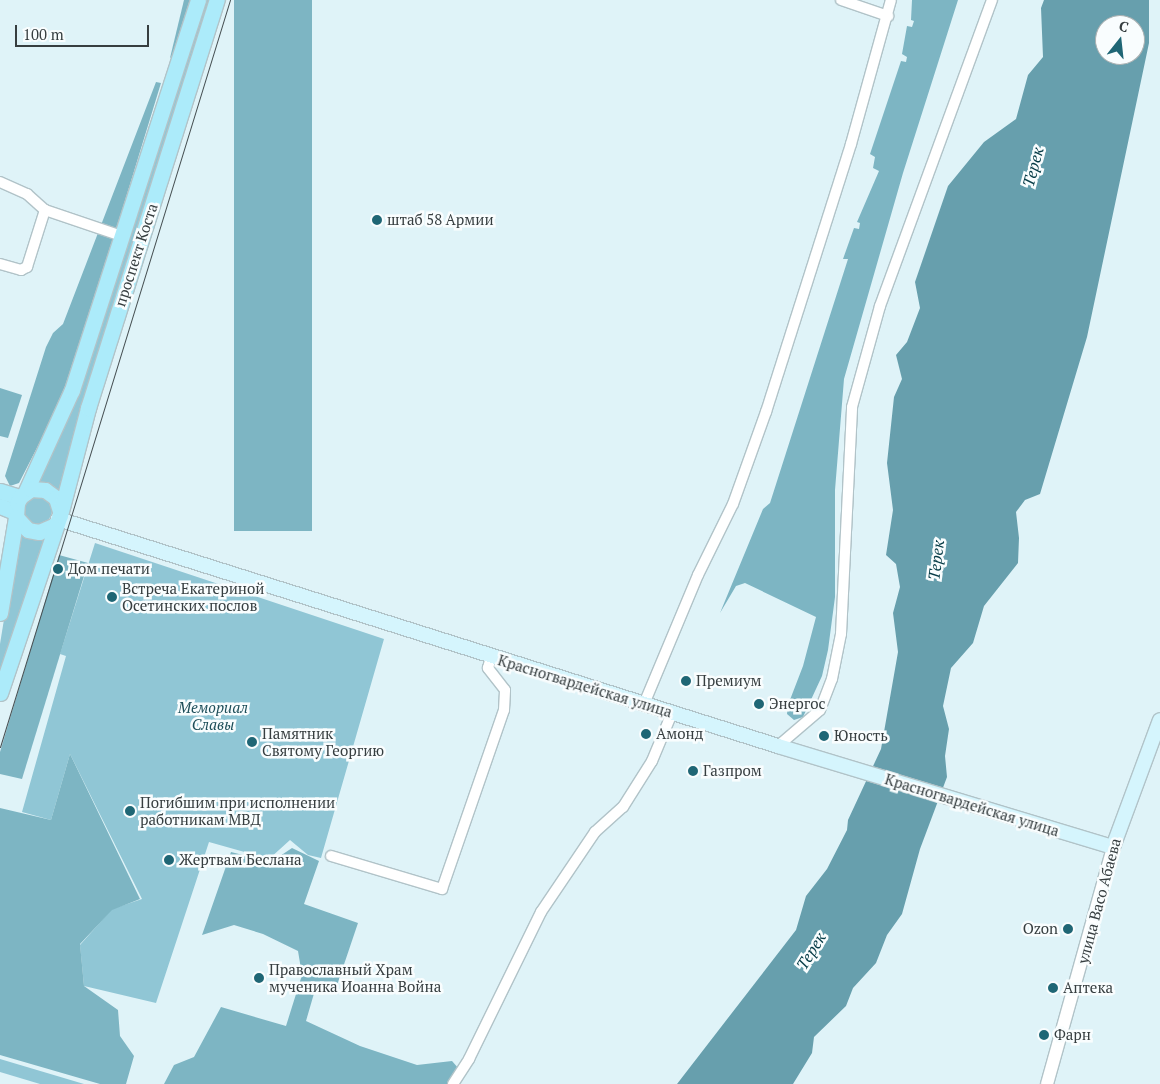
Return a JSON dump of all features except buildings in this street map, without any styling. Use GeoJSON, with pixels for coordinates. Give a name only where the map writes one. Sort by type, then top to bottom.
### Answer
{"type":"FeatureCollection","features":[{"type":"Feature","properties":{"kind":"main road","name":"проспект Коста"},"geometry":{"type":"LineString","coordinates":[[0,613],[16,514],[72,390],[198,0]]}},
{"type":"Feature","properties":{"kind":"main road","name":"проспект Коста"},"geometry":{"type":"LineString","coordinates":[[0,693],[58,518],[88,408],[217,0]]}},
{"type":"Feature","properties":{"kind":"main road"},"geometry":{"type":"LineString","coordinates":[[0,491],[23,495],[38,488],[52,493],[58,518],[45,531],[33,532],[23,526],[16,514],[0,506]]}},
{"type":"Feature","properties":{"kind":"main road","name":"Красногвардейская улица"},"geometry":{"type":"LineString","coordinates":[[58,518],[491,657],[969,805],[1113,847]]}},
{"type":"Feature","properties":{"kind":"main road","name":"улица Васо Абаева"},"geometry":{"type":"LineString","coordinates":[[1113,847],[1160,720]]}},
{"type":"Feature","properties":{"kind":"street"},"geometry":{"type":"LineString","coordinates":[[841,0],[888,16]]}},
{"type":"Feature","properties":{"kind":"street"},"geometry":{"type":"LineString","coordinates":[[644,704],[698,575],[733,504],[766,412],[849,153],[891,0]]}},
{"type":"Feature","properties":{"kind":"street"},"geometry":{"type":"LineString","coordinates":[[778,746],[820,710],[832,679],[841,634],[852,407],[880,306],[992,0]]}},
{"type":"Feature","properties":{"kind":"street"},"geometry":{"type":"LineString","coordinates":[[0,182],[27,194],[45,210],[122,236]]}},
{"type":"Feature","properties":{"kind":"street"},"geometry":{"type":"LineString","coordinates":[[0,264],[22,270],[27,266],[45,210]]}},
{"type":"Feature","properties":{"kind":"street"},"geometry":{"type":"LineString","coordinates":[[331,856],[442,889],[504,710],[505,690],[488,668],[491,657]]}},
{"type":"Feature","properties":{"kind":"street"},"geometry":{"type":"LineString","coordinates":[[453,1084],[469,1059],[541,912],[596,832],[623,807],[652,761],[672,713]]}},
{"type":"Feature","properties":{"kind":"street","name":"улица Васо Абаева"},"geometry":{"type":"LineString","coordinates":[[1047,1084],[1113,847]]}},
{"type":"Feature","properties":{"kind":"green space"},"geometry":{"type":"Polygon","coordinates":[[[203,0],[212,0],[59,494],[37,484],[203,0]]]}},
{"type":"Feature","properties":{"kind":"green space"},"geometry":{"type":"Polygon","coordinates":[[[38,496],[48,500],[52,510],[48,520],[38,524],[28,520],[24,510],[28,500],[38,496]]]}},
{"type":"Feature","properties":{"kind":"green space"},"geometry":{"type":"Polygon","coordinates":[[[19,527],[46,536],[0,678],[0,644],[19,527]]]}},
{"type":"Feature","properties":{"kind":"green space","name":"Мемориал Славы"},"geometry":{"type":"Polygon","coordinates":[[[95,543],[384,639],[321,858],[308,855],[290,840],[269,859],[209,842],[156,1003],[84,986],[80,945],[112,909],[142,899],[70,754],[51,820],[22,812],[66,656],[60,654],[95,543]]]}},
{"type":"Feature","properties":{"kind":"green space"},"geometry":{"type":"Polygon","coordinates":[[[0,1059],[84,1084],[40,1084],[0,1072],[0,1059]]]}},
{"type":"Feature","properties":{"kind":"shaded area"},"geometry":{"type":"Polygon","coordinates":[[[184,0],[191,0],[173,56],[170,58],[184,0]]]}},
{"type":"Feature","properties":{"kind":"shaded area"},"geometry":{"type":"Polygon","coordinates":[[[234,0],[312,0],[312,531],[234,531],[234,0]]]}},
{"type":"Feature","properties":{"kind":"shaded area"},"geometry":{"type":"Polygon","coordinates":[[[912,0],[958,0],[903,173],[844,379],[835,490],[835,597],[828,650],[822,676],[803,717],[794,720],[787,714],[788,705],[803,666],[816,617],[745,583],[736,586],[720,613],[763,509],[770,503],[848,259],[843,259],[854,228],[859,229],[860,223],[857,222],[879,171],[873,168],[875,157],[870,154],[901,61],[906,62],[907,57],[902,54],[907,26],[912,27],[914,21],[911,20],[912,0]]]}},
{"type":"Feature","properties":{"kind":"shaded area"},"geometry":{"type":"Polygon","coordinates":[[[156,82],[161,83],[68,387],[19,483],[10,486],[5,476],[46,347],[53,333],[63,324],[156,82]]]}},
{"type":"Feature","properties":{"kind":"shaded area"},"geometry":{"type":"Polygon","coordinates":[[[0,388],[22,395],[8,438],[0,436],[0,388]]]}},
{"type":"Feature","properties":{"kind":"shaded area"},"geometry":{"type":"Polygon","coordinates":[[[59,555],[88,563],[22,779],[0,774],[0,752],[59,555]]]}},
{"type":"Feature","properties":{"kind":"shaded area"},"geometry":{"type":"Polygon","coordinates":[[[70,754],[140,899],[112,910],[80,944],[84,986],[118,1010],[120,1036],[134,1056],[126,1084],[100,1084],[0,1055],[0,808],[51,820],[70,754]]]}},
{"type":"Feature","properties":{"kind":"shaded area"},"geometry":{"type":"Polygon","coordinates":[[[292,848],[319,861],[304,904],[358,923],[334,994],[315,990],[306,1021],[360,1046],[417,1065],[452,1061],[459,1069],[451,1084],[164,1084],[174,1065],[194,1057],[221,1007],[286,1026],[302,975],[298,951],[263,934],[234,925],[202,935],[231,852],[271,862],[292,848]]]}},
{"type":"Feature","properties":{"kind":"water","name":"Терек"},"geometry":{"type":"Polygon","coordinates":[[[1044,0],[1149,0],[1149,43],[1145,62],[1145,15],[1095,15],[1095,65],[1144,65],[1087,337],[1040,494],[1025,500],[1016,512],[1019,538],[1018,563],[984,606],[973,643],[951,668],[943,706],[949,729],[945,756],[947,777],[920,849],[902,914],[887,935],[876,963],[853,988],[846,1006],[814,1037],[812,1053],[793,1084],[677,1084],[796,930],[806,896],[827,869],[847,830],[848,820],[881,749],[898,652],[893,613],[900,587],[896,564],[886,555],[893,510],[887,463],[894,397],[902,379],[896,355],[907,342],[920,308],[915,282],[948,186],[984,142],[1016,119],[1028,75],[1043,57],[1041,8],[1044,0]]]}},
{"type":"Feature","properties":{"kind":"tram line"},"geometry":{"type":"LineString","coordinates":[[0,747],[230,0]]}},
{"type":"Feature","properties":{"kind":"place","name":"штаб 58 Армии"},"geometry":{"type":"Point","coordinates":[377,220]}},
{"type":"Feature","properties":{"kind":"place","name":"Дом печати"},"geometry":{"type":"Point","coordinates":[58,569]}},
{"type":"Feature","properties":{"kind":"place","name":"Встреча Екатериной Осетинских послов"},"geometry":{"type":"Point","coordinates":[112,597]}},
{"type":"Feature","properties":{"kind":"place","name":"Премиум"},"geometry":{"type":"Point","coordinates":[686,681]}},
{"type":"Feature","properties":{"kind":"place","name":"Энергос"},"geometry":{"type":"Point","coordinates":[759,704]}},
{"type":"Feature","properties":{"kind":"place","name":"Амонд"},"geometry":{"type":"Point","coordinates":[646,734]}},
{"type":"Feature","properties":{"kind":"place","name":"Юность"},"geometry":{"type":"Point","coordinates":[824,736]}},
{"type":"Feature","properties":{"kind":"place","name":"Памятник Святому Георгию"},"geometry":{"type":"Point","coordinates":[252,742]}},
{"type":"Feature","properties":{"kind":"place","name":"Газпром"},"geometry":{"type":"Point","coordinates":[693,771]}},
{"type":"Feature","properties":{"kind":"place","name":"Погибшим при исполнении работникам МВД"},"geometry":{"type":"Point","coordinates":[130,811]}},
{"type":"Feature","properties":{"kind":"place","name":"Жертвам Беслана"},"geometry":{"type":"Point","coordinates":[169,860]}},
{"type":"Feature","properties":{"kind":"place","name":"Ozon"},"geometry":{"type":"Point","coordinates":[1068,929]}},
{"type":"Feature","properties":{"kind":"place","name":"Православный Храм мученика Иоанна Война"},"geometry":{"type":"Point","coordinates":[259,978]}},
{"type":"Feature","properties":{"kind":"place","name":"Аптека"},"geometry":{"type":"Point","coordinates":[1053,988]}},
{"type":"Feature","properties":{"kind":"place","name":"Фарн"},"geometry":{"type":"Point","coordinates":[1044,1035]}}]}
